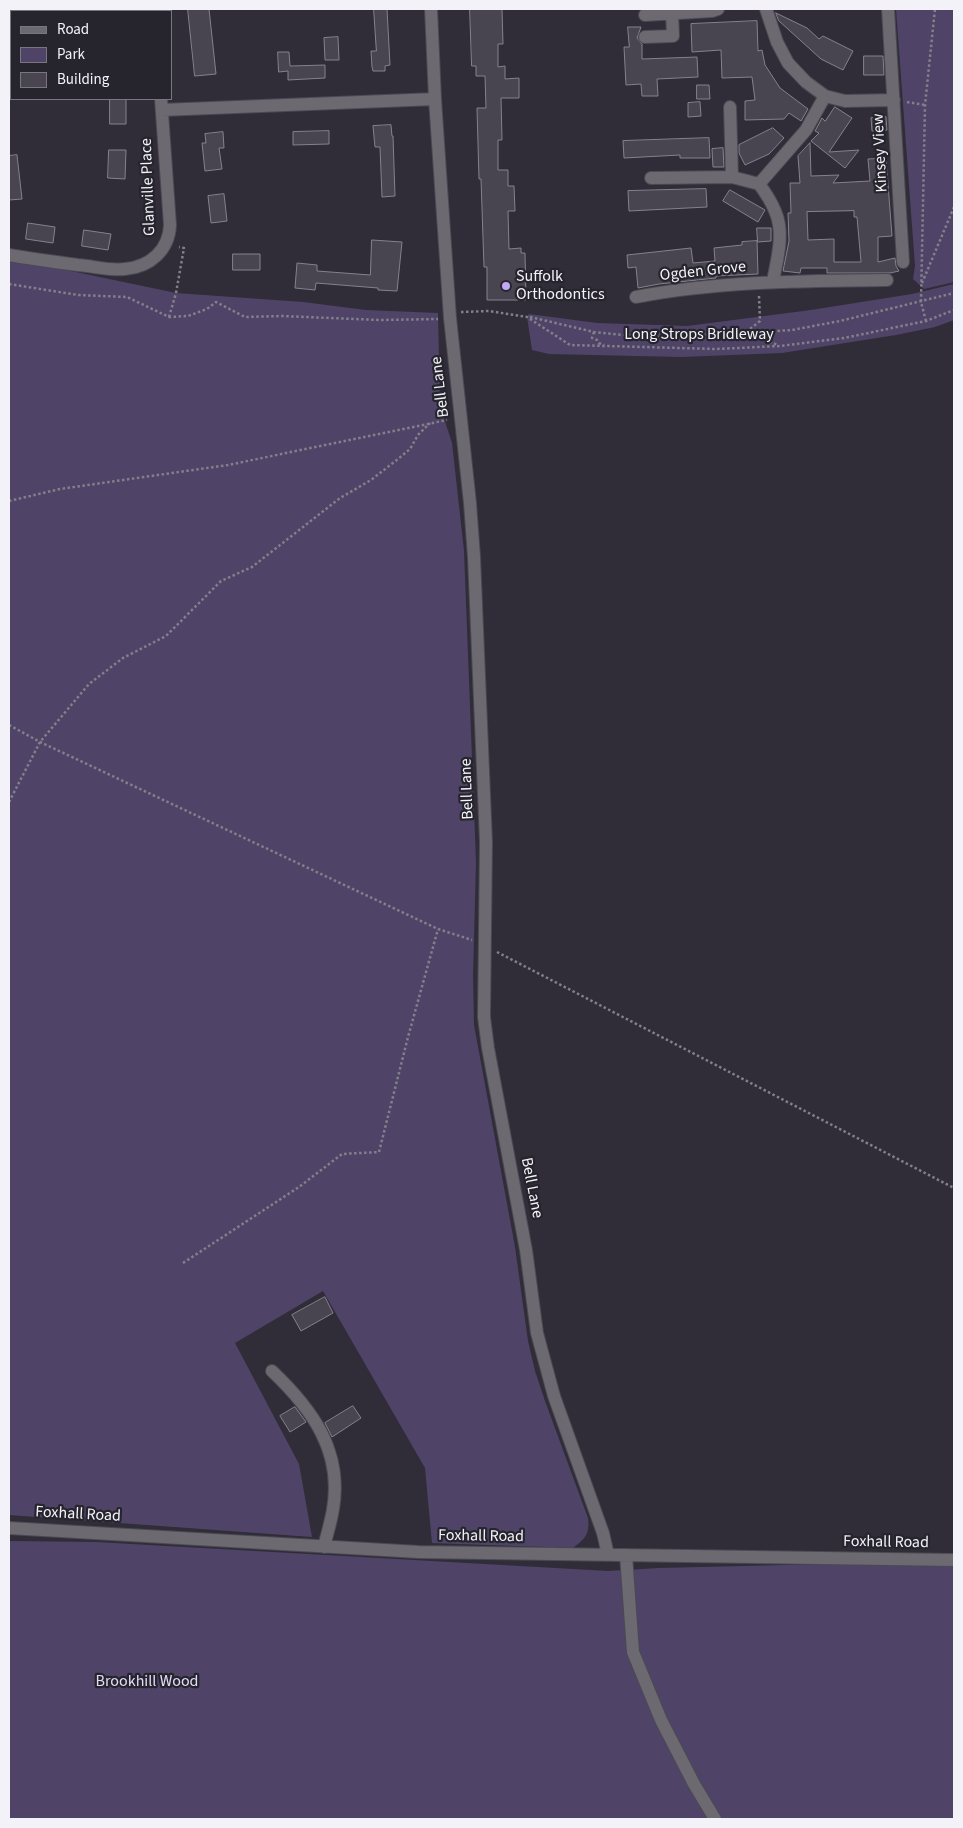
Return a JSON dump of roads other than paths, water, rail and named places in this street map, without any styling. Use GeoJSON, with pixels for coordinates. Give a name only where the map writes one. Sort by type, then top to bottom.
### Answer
{"type":"FeatureCollection","features":[{"type":"Feature","properties":{"kind":"street","name":"Bell Lane"},"geometry":{"type":"LineString","coordinates":[[431,9],[435,99],[450,318],[470,503],[478,631],[486,842],[484,1017],[488,1048],[526,1250],[537,1333],[554,1396],[603,1533],[608,1555]]}},
{"type":"Feature","properties":{"kind":"street"},"geometry":{"type":"LineString","coordinates":[[645,15],[718,9]]}},
{"type":"Feature","properties":{"kind":"street","name":"Kinsey View"},"geometry":{"type":"LineString","coordinates":[[766,9],[777,42],[788,63],[806,82],[825,96],[845,101],[894,100],[903,262]]}},
{"type":"Feature","properties":{"kind":"street"},"geometry":{"type":"LineString","coordinates":[[888,9],[894,100]]}},
{"type":"Feature","properties":{"kind":"street"},"geometry":{"type":"LineString","coordinates":[[645,37],[673,36],[672,13]]}},
{"type":"Feature","properties":{"kind":"street"},"geometry":{"type":"LineString","coordinates":[[759,184],[806,130],[825,96]]}},
{"type":"Feature","properties":{"kind":"street","name":"Glanville Place"},"geometry":{"type":"LineString","coordinates":[[9,255],[40,261],[124,270],[152,260],[162,251],[170,234],[170,217],[162,104],[435,99]]}},
{"type":"Feature","properties":{"kind":"street"},"geometry":{"type":"LineString","coordinates":[[730,107],[732,177]]}},
{"type":"Feature","properties":{"kind":"street"},"geometry":{"type":"LineString","coordinates":[[651,178],[732,177],[759,184],[776,212],[779,223],[780,246],[773,282]]}},
{"type":"Feature","properties":{"kind":"street","name":"Ogden Grove"},"geometry":{"type":"LineString","coordinates":[[636,297],[663,292],[759,282],[887,280]]}},
{"type":"Feature","properties":{"kind":"street"},"geometry":{"type":"LineString","coordinates":[[272,1371],[292,1390],[316,1421],[330,1452],[335,1476],[333,1508],[324,1547]]}},
{"type":"Feature","properties":{"kind":"street","name":"Foxhall Road"},"geometry":{"type":"LineString","coordinates":[[9,1528],[419,1552],[954,1560]]}},
{"type":"Feature","properties":{"kind":"street"},"geometry":{"type":"LineString","coordinates":[[626,1555],[633,1652],[661,1720],[694,1784],[715,1819]]}},
{"type":"Feature","properties":{"kind":"place","name":"Suffolk Orthodontics"},"geometry":{"type":"Point","coordinates":[506,286]}},
{"type":"Feature","properties":{"kind":"park label","name":"Brookhill Wood"},"geometry":{"type":"Point","coordinates":[147,1682]}}]}
